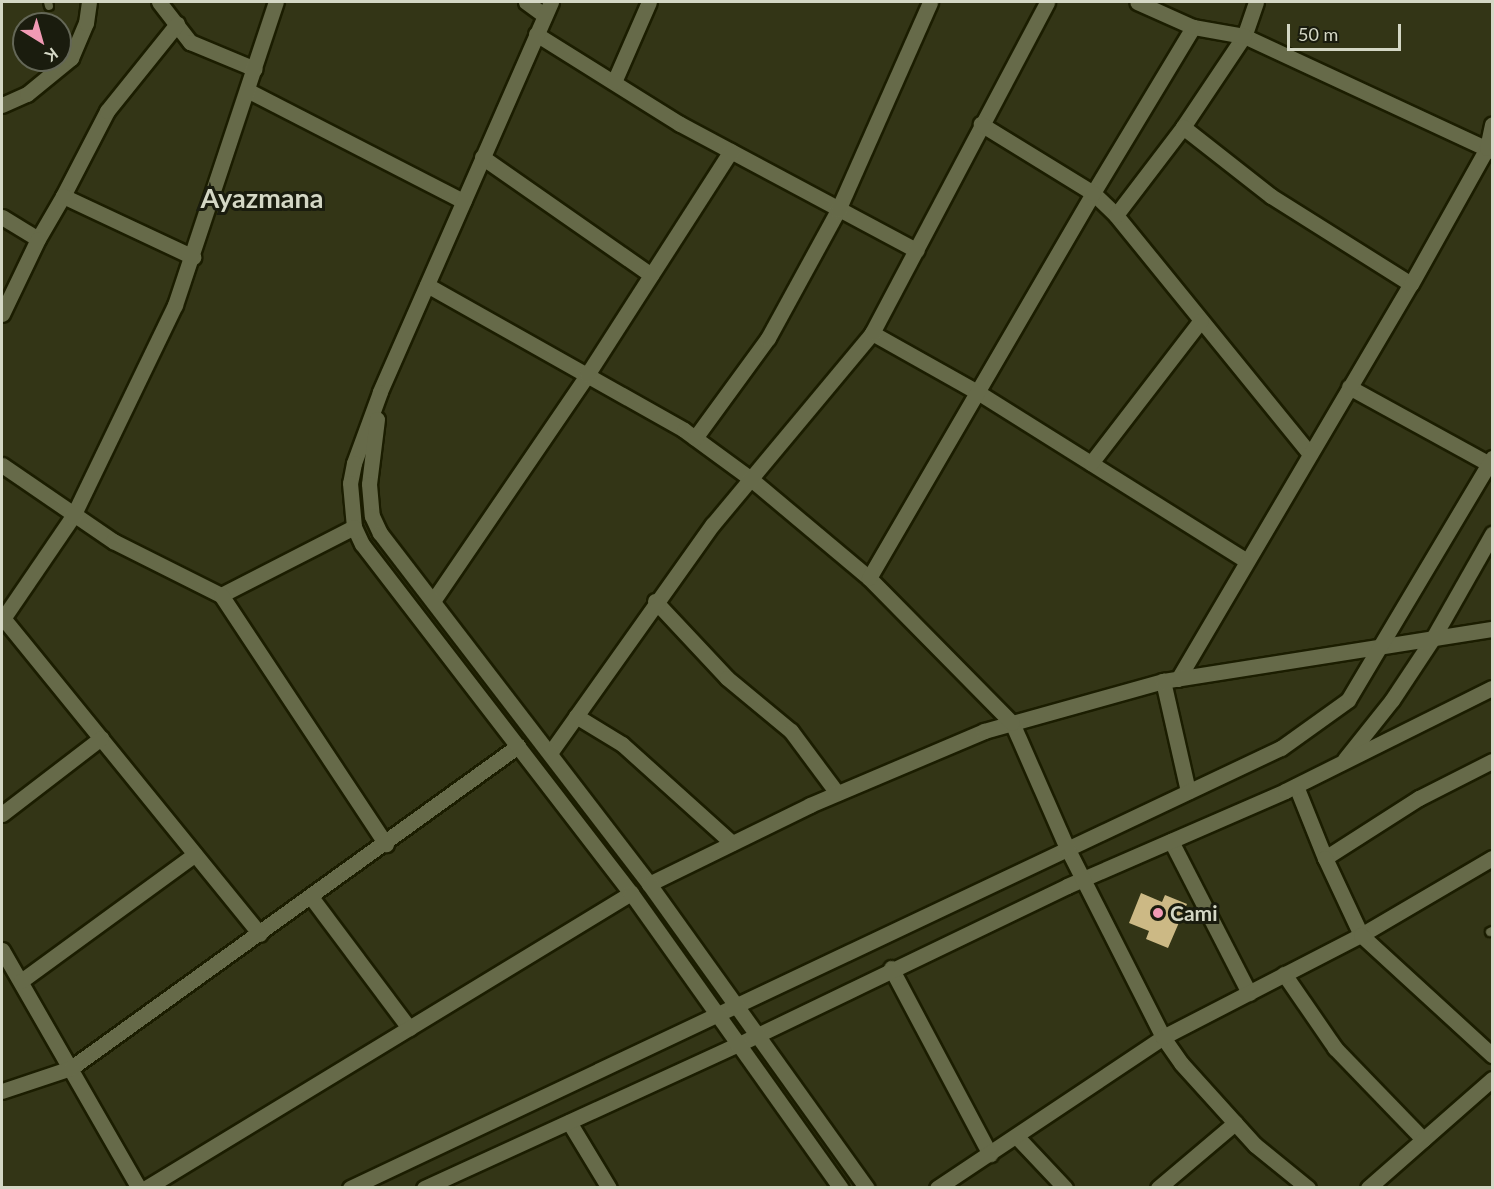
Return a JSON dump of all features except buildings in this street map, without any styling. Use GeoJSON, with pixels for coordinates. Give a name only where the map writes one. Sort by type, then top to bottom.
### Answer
{"type":"FeatureCollection","features":[{"type":"Feature","properties":{"kind":"street"},"geometry":{"type":"LineString","coordinates":[[2,105],[27,94],[71,58],[86,22],[89,2]]}},
{"type":"Feature","properties":{"kind":"street"},"geometry":{"type":"LineString","coordinates":[[159,2],[190,42],[255,69]]}},
{"type":"Feature","properties":{"kind":"street"},"geometry":{"type":"LineString","coordinates":[[260,934],[2,619],[73,516],[175,305],[249,91],[276,2]]}},
{"type":"Feature","properties":{"kind":"street"},"geometry":{"type":"LineString","coordinates":[[526,2],[548,8],[380,392],[354,463],[350,483],[354,527],[362,544],[631,893],[841,1188]]}},
{"type":"Feature","properties":{"kind":"street"},"geometry":{"type":"LineString","coordinates":[[614,82],[649,2]]}},
{"type":"Feature","properties":{"kind":"street"},"geometry":{"type":"LineString","coordinates":[[695,438],[768,338],[838,210],[930,2]]}},
{"type":"Feature","properties":{"kind":"street"},"geometry":{"type":"LineString","coordinates":[[533,766],[550,753],[655,601],[751,479],[872,333],[1047,2]]}},
{"type":"Feature","properties":{"kind":"street"},"geometry":{"type":"LineString","coordinates":[[1137,2],[1193,27],[1245,36],[1490,149]]}},
{"type":"Feature","properties":{"kind":"street"},"geometry":{"type":"LineString","coordinates":[[1116,215],[1183,127],[1245,36],[1256,2]]}},
{"type":"Feature","properties":{"kind":"street"},"geometry":{"type":"LineString","coordinates":[[2,314],[38,239],[107,111],[177,24]]}},
{"type":"Feature","properties":{"kind":"street"},"geometry":{"type":"LineString","coordinates":[[869,578],[979,393],[1093,193],[1193,27]]}},
{"type":"Feature","properties":{"kind":"street"},"geometry":{"type":"LineString","coordinates":[[536,34],[731,152],[916,250]]}},
{"type":"Feature","properties":{"kind":"street"},"geometry":{"type":"LineString","coordinates":[[249,91],[463,201]]}},
{"type":"Feature","properties":{"kind":"street"},"geometry":{"type":"LineString","coordinates":[[981,124],[1093,193],[1116,215],[1310,454]]}},
{"type":"Feature","properties":{"kind":"street"},"geometry":{"type":"LineString","coordinates":[[1188,791],[1170,680],[1247,561],[1490,149],[1492,125]]}},
{"type":"Feature","properties":{"kind":"street"},"geometry":{"type":"LineString","coordinates":[[1183,127],[1271,196],[1411,284]]}},
{"type":"Feature","properties":{"kind":"street"},"geometry":{"type":"LineString","coordinates":[[433,601],[587,375],[731,152]]}},
{"type":"Feature","properties":{"kind":"street"},"geometry":{"type":"LineString","coordinates":[[482,157],[651,275]]}},
{"type":"Feature","properties":{"kind":"street"},"geometry":{"type":"LineString","coordinates":[[63,196],[193,257]]}},
{"type":"Feature","properties":{"kind":"street"},"geometry":{"type":"LineString","coordinates":[[2,217],[38,239]]}},
{"type":"Feature","properties":{"kind":"street"},"geometry":{"type":"LineString","coordinates":[[427,285],[695,438],[751,479],[869,578],[1012,723],[1067,848],[1085,878],[1163,1037],[1255,1145],[1308,1188]]}},
{"type":"Feature","properties":{"kind":"street"},"geometry":{"type":"LineString","coordinates":[[1091,463],[1201,320]]}},
{"type":"Feature","properties":{"kind":"street"},"geometry":{"type":"LineString","coordinates":[[872,333],[979,393],[1247,561]]}},
{"type":"Feature","properties":{"kind":"street"},"geometry":{"type":"LineString","coordinates":[[350,1188],[715,1012],[1281,748],[1348,700],[1382,648],[1491,461],[1349,387]]}},
{"type":"Feature","properties":{"kind":"street"},"geometry":{"type":"LineString","coordinates":[[380,392],[369,484],[372,516],[380,533],[649,884],[867,1188]]}},
{"type":"Feature","properties":{"kind":"street"},"geometry":{"type":"LineString","coordinates":[[2,465],[73,516],[113,541],[221,595],[386,844]]}},
{"type":"Feature","properties":{"kind":"street"},"geometry":{"type":"LineString","coordinates":[[221,595],[354,527]]}},
{"type":"Feature","properties":{"kind":"street"},"geometry":{"type":"LineString","coordinates":[[1342,763],[1392,700],[1433,639],[1492,534]]}},
{"type":"Feature","properties":{"kind":"street"},"geometry":{"type":"LineString","coordinates":[[655,601],[728,678],[791,731],[837,793]]}},
{"type":"Feature","properties":{"kind":"street"},"geometry":{"type":"LineString","coordinates":[[146,1188],[631,893],[837,793],[984,731],[1170,680],[1492,629]]}},
{"type":"Feature","properties":{"kind":"street"},"geometry":{"type":"LineString","coordinates":[[424,1188],[737,1045],[891,968],[1085,878],[1296,786],[1492,688]]}},
{"type":"Feature","properties":{"kind":"street"},"geometry":{"type":"LineString","coordinates":[[576,716],[622,744],[732,843]]}},
{"type":"Feature","properties":{"kind":"street"},"geometry":{"type":"LineString","coordinates":[[2,814],[101,738]]}},
{"type":"Feature","properties":{"kind":"street"},"geometry":{"type":"LineString","coordinates":[[2,1091],[71,1068],[386,844],[518,746]]}},
{"type":"Feature","properties":{"kind":"street"},"geometry":{"type":"LineString","coordinates":[[1325,858],[1419,798],[1492,761]]}},
{"type":"Feature","properties":{"kind":"street"},"geometry":{"type":"LineString","coordinates":[[1296,786],[1325,858],[1361,935],[1492,1055]]}},
{"type":"Feature","properties":{"kind":"street"},"geometry":{"type":"LineString","coordinates":[[1171,841],[1249,993]]}},
{"type":"Feature","properties":{"kind":"street"},"geometry":{"type":"LineString","coordinates":[[13,976],[195,854]]}},
{"type":"Feature","properties":{"kind":"street"},"geometry":{"type":"LineString","coordinates":[[937,1188],[1017,1137],[1163,1037],[1361,935],[1492,858]]}},
{"type":"Feature","properties":{"kind":"street"},"geometry":{"type":"LineString","coordinates":[[311,897],[409,1028]]}},
{"type":"Feature","properties":{"kind":"street"},"geometry":{"type":"LineString","coordinates":[[2,950],[13,976],[71,1068],[139,1188]]}},
{"type":"Feature","properties":{"kind":"street"},"geometry":{"type":"LineString","coordinates":[[891,968],[990,1154]]}},
{"type":"Feature","properties":{"kind":"street"},"geometry":{"type":"LineString","coordinates":[[1284,974],[1335,1048],[1423,1140]]}},
{"type":"Feature","properties":{"kind":"street"},"geometry":{"type":"LineString","coordinates":[[1368,1188],[1492,1079]]}},
{"type":"Feature","properties":{"kind":"street"},"geometry":{"type":"LineString","coordinates":[[569,1122],[609,1188]]}},
{"type":"Feature","properties":{"kind":"street"},"geometry":{"type":"LineString","coordinates":[[1158,1188],[1235,1123]]}},
{"type":"Feature","properties":{"kind":"street"},"geometry":{"type":"LineString","coordinates":[[1017,1137],[1065,1188]]}},
{"type":"Feature","properties":{"kind":"place","name":"Cami"},"geometry":{"type":"Point","coordinates":[1158,913]}},
{"type":"Feature","properties":{"kind":"district","name":"Ayazmana"},"geometry":{"type":"Point","coordinates":[262,198]}}]}
